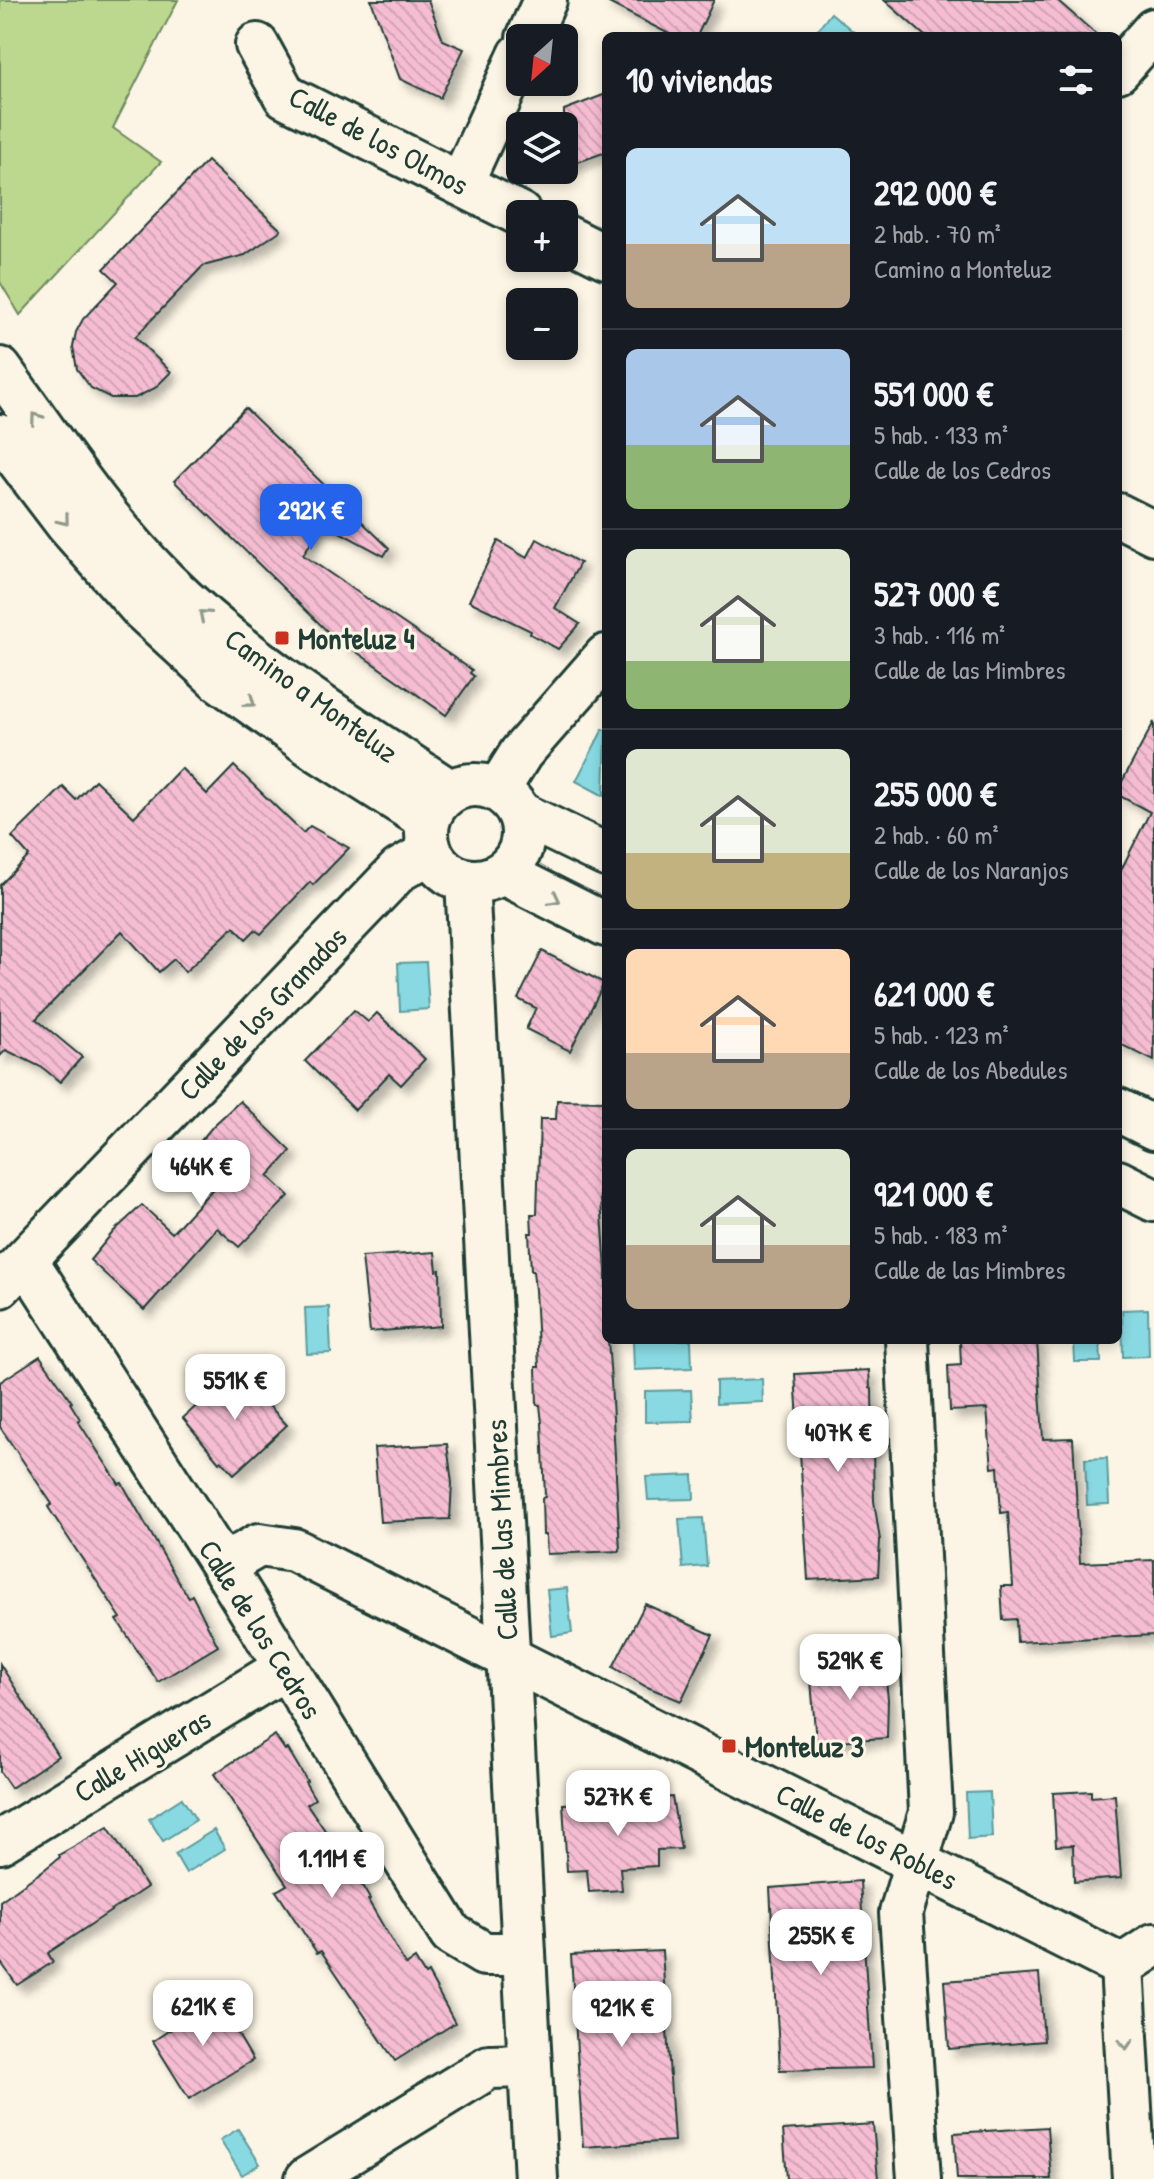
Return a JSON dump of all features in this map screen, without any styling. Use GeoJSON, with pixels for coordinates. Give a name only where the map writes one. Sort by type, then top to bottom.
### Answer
{"type":"FeatureCollection","features":[{"type":"Feature","properties":{"kind":"street"},"geometry":{"type":"LineString","coordinates":[[534,24],[545,0]]}},
{"type":"Feature","properties":{"kind":"street"},"geometry":{"type":"LineString","coordinates":[[1122,66],[1154,30]]}},
{"type":"Feature","properties":{"kind":"street","name":"Calle de los Olmos"},"geometry":{"type":"LineString","coordinates":[[257,45],[285,96],[506,207]]}},
{"type":"Feature","properties":{"kind":"street"},"geometry":{"type":"LineString","coordinates":[[461,184],[506,86]]}},
{"type":"Feature","properties":{"kind":"street"},"geometry":{"type":"LineString","coordinates":[[578,243],[602,255]]}},
{"type":"Feature","properties":{"kind":"street","name":"Camino a Monteluz"},"geometry":{"type":"LineString","coordinates":[[0,369],[95,500],[165,581],[250,656],[334,716],[436,821]]}},
{"type":"Feature","properties":{"kind":"street","name":"Camino a Monteluz"},"geometry":{"type":"LineString","coordinates":[[0,436],[67,524],[143,610],[219,680],[313,747],[436,821]]}},
{"type":"Feature","properties":{"kind":"street"},"geometry":{"type":"LineString","coordinates":[[1122,517],[1154,533]]}},
{"type":"Feature","properties":{"kind":"street"},"geometry":{"type":"LineString","coordinates":[[485,877],[514,863],[521,849],[524,837],[509,802],[521,753],[602,661]]}},
{"type":"Feature","properties":{"kind":"street"},"geometry":{"type":"LineString","coordinates":[[602,853],[474,784],[436,821],[446,871],[485,877],[602,923]]}},
{"type":"Feature","properties":{"kind":"street","name":"Calle de los Granados"},"geometry":{"type":"LineString","coordinates":[[13,1273],[399,870],[436,821]]}},
{"type":"Feature","properties":{"kind":"street","name":"Calle de las Mimbres"},"geometry":{"type":"LineString","coordinates":[[485,877],[508,1660],[536,2179]]}},
{"type":"Feature","properties":{"kind":"street"},"geometry":{"type":"LineString","coordinates":[[1122,1112],[1154,1128]]}},
{"type":"Feature","properties":{"kind":"street"},"geometry":{"type":"LineString","coordinates":[[1122,1184],[1154,1200]]}},
{"type":"Feature","properties":{"kind":"street","name":"Calle de los Cedros"},"geometry":{"type":"LineString","coordinates":[[13,1273],[223,1566],[451,1934],[484,1954],[524,1954]]}},
{"type":"Feature","properties":{"kind":"street"},"geometry":{"type":"LineString","coordinates":[[907,1344],[931,1812],[901,1913],[919,2179]]}},
{"type":"Feature","properties":{"kind":"street","name":"Calle de los Robles"},"geometry":{"type":"LineString","coordinates":[[223,1566],[259,1545],[294,1550],[508,1660],[918,1861],[1138,1955]]}},
{"type":"Feature","properties":{"kind":"street","name":"Calle Higueras"},"geometry":{"type":"LineString","coordinates":[[0,1842],[285,1668]]}},
{"type":"Feature","properties":{"kind":"street"},"geometry":{"type":"LineString","coordinates":[[1134,2179],[1138,1955]]}},
{"type":"Feature","properties":{"kind":"street"},"geometry":{"type":"LineString","coordinates":[[307,2179],[489,2067],[530,2066]]}},
{"type":"Feature","properties":{"kind":"green space"},"geometry":{"type":"Polygon","coordinates":[[[2,0],[178,0],[113,128],[161,162],[20,315],[0,282],[2,0]]]}},
{"type":"Feature","properties":{"kind":"water"},"geometry":{"type":"Polygon","coordinates":[[[831,13],[854,32],[816,32],[831,13]]]}},
{"type":"Feature","properties":{"kind":"water"},"geometry":{"type":"Polygon","coordinates":[[[602,731],[602,795],[576,781],[602,731]]]}},
{"type":"Feature","properties":{"kind":"water"},"geometry":{"type":"Polygon","coordinates":[[[426,962],[429,1009],[400,1011],[398,963],[426,962]]]}},
{"type":"Feature","properties":{"kind":"water"},"geometry":{"type":"Polygon","coordinates":[[[329,1307],[331,1353],[307,1354],[305,1308],[329,1307]]]}},
{"type":"Feature","properties":{"kind":"water"},"geometry":{"type":"Polygon","coordinates":[[[1148,1309],[1149,1356],[1123,1357],[1122,1310],[1148,1309]]]}},
{"type":"Feature","properties":{"kind":"water"},"geometry":{"type":"Polygon","coordinates":[[[633,1344],[691,1344],[692,1368],[634,1370],[633,1344]]]}},
{"type":"Feature","properties":{"kind":"water"},"geometry":{"type":"Polygon","coordinates":[[[1074,1344],[1100,1344],[1101,1362],[1075,1362],[1074,1344]]]}},
{"type":"Feature","properties":{"kind":"water"},"geometry":{"type":"Polygon","coordinates":[[[762,1379],[763,1402],[716,1404],[716,1381],[762,1379]]]}},
{"type":"Feature","properties":{"kind":"water"},"geometry":{"type":"Polygon","coordinates":[[[691,1390],[693,1421],[645,1422],[645,1391],[691,1390]]]}},
{"type":"Feature","properties":{"kind":"water"},"geometry":{"type":"Polygon","coordinates":[[[1107,1458],[1109,1504],[1087,1505],[1085,1459],[1107,1458]]]}},
{"type":"Feature","properties":{"kind":"water"},"geometry":{"type":"Polygon","coordinates":[[[693,1475],[694,1499],[648,1500],[646,1477],[693,1475]]]}},
{"type":"Feature","properties":{"kind":"water"},"geometry":{"type":"Polygon","coordinates":[[[703,1518],[707,1566],[683,1568],[679,1519],[703,1518]]]}},
{"type":"Feature","properties":{"kind":"water"},"geometry":{"type":"Polygon","coordinates":[[[567,1588],[572,1633],[552,1636],[547,1590],[567,1588]]]}},
{"type":"Feature","properties":{"kind":"water"},"geometry":{"type":"Polygon","coordinates":[[[990,1792],[992,1837],[968,1839],[966,1793],[990,1792]]]}},
{"type":"Feature","properties":{"kind":"water"},"geometry":{"type":"Polygon","coordinates":[[[182,1798],[196,1820],[163,1841],[149,1819],[182,1798]]]}},
{"type":"Feature","properties":{"kind":"water"},"geometry":{"type":"Polygon","coordinates":[[[214,1830],[225,1849],[186,1873],[175,1854],[214,1830]]]}},
{"type":"Feature","properties":{"kind":"water"},"geometry":{"type":"Polygon","coordinates":[[[238,2129],[260,2164],[242,2175],[220,2140],[238,2129]]]}},
{"type":"Feature","properties":{"kind":"building"},"geometry":{"type":"Polygon","coordinates":[[[371,0],[428,0],[443,40],[464,49],[440,98],[400,79],[371,0]]]}},
{"type":"Feature","properties":{"kind":"building"},"geometry":{"type":"Polygon","coordinates":[[[603,0],[714,0],[699,32],[665,32],[603,0]]]}},
{"type":"Feature","properties":{"kind":"building"},"geometry":{"type":"Polygon","coordinates":[[[884,0],[1057,0],[1093,32],[920,32],[884,0]]]}},
{"type":"Feature","properties":{"kind":"building"},"geometry":{"type":"Polygon","coordinates":[[[602,96],[602,153],[578,162],[578,112],[564,112],[602,96]]]}},
{"type":"Feature","properties":{"kind":"building"},"geometry":{"type":"Polygon","coordinates":[[[207,161],[281,230],[245,255],[203,266],[135,337],[171,372],[155,388],[135,398],[111,398],[91,388],[77,369],[73,347],[76,332],[83,319],[118,282],[104,269],[207,161]]]}},
{"type":"Feature","properties":{"kind":"building"},"geometry":{"type":"Polygon","coordinates":[[[245,408],[389,548],[384,556],[323,523],[303,555],[472,670],[470,673],[474,676],[446,715],[327,631],[174,481],[245,408]]]}},
{"type":"Feature","properties":{"kind":"building"},"geometry":{"type":"Polygon","coordinates":[[[537,539],[580,563],[555,608],[580,624],[558,649],[530,634],[531,631],[469,601],[498,541],[527,558],[537,539]]]}},
{"type":"Feature","properties":{"kind":"building"},"geometry":{"type":"Polygon","coordinates":[[[1154,722],[1154,1061],[1122,1045],[1122,868],[1150,812],[1122,797],[1122,782],[1154,722]]]}},
{"type":"Feature","properties":{"kind":"building"},"geometry":{"type":"Polygon","coordinates":[[[234,766],[303,833],[310,826],[349,848],[313,885],[310,882],[261,934],[255,930],[246,939],[234,927],[185,972],[174,959],[159,972],[122,931],[36,1019],[82,1057],[60,1082],[43,1068],[6,1050],[0,1056],[0,885],[29,856],[12,837],[63,787],[76,800],[95,780],[134,817],[181,768],[207,794],[234,766]]]}},
{"type":"Feature","properties":{"kind":"building"},"geometry":{"type":"Polygon","coordinates":[[[542,951],[602,982],[570,1051],[526,1029],[536,1008],[518,999],[542,951]]]}},
{"type":"Feature","properties":{"kind":"building"},"geometry":{"type":"Polygon","coordinates":[[[354,1010],[368,1022],[377,1013],[425,1059],[401,1085],[389,1074],[355,1110],[305,1061],[354,1010]]]}},
{"type":"Feature","properties":{"kind":"building"},"geometry":{"type":"Polygon","coordinates":[[[557,1100],[602,1101],[602,1158],[598,1158],[602,1214],[602,1344],[608,1344],[620,1551],[547,1554],[546,1535],[543,1535],[542,1423],[540,1405],[537,1405],[536,1367],[539,1367],[529,1233],[532,1233],[531,1214],[537,1214],[540,1119],[556,1119],[557,1100]]]}},
{"type":"Feature","properties":{"kind":"building"},"geometry":{"type":"Polygon","coordinates":[[[240,1101],[291,1151],[268,1176],[289,1196],[239,1247],[217,1228],[144,1310],[90,1260],[114,1231],[142,1205],[172,1233],[220,1181],[190,1154],[213,1126],[240,1101]]]}},
{"type":"Feature","properties":{"kind":"building"},"geometry":{"type":"Polygon","coordinates":[[[435,1252],[437,1271],[440,1270],[441,1326],[370,1332],[362,1257],[435,1252]]]}},
{"type":"Feature","properties":{"kind":"building"},"geometry":{"type":"Polygon","coordinates":[[[960,1344],[1037,1344],[1043,1439],[1073,1438],[1080,1563],[1154,1560],[1154,1635],[1017,1642],[1016,1619],[1003,1620],[1001,1586],[1013,1586],[1008,1512],[1001,1513],[998,1467],[992,1468],[987,1409],[950,1411],[948,1366],[961,1365],[960,1344]]]}},
{"type":"Feature","properties":{"kind":"building"},"geometry":{"type":"Polygon","coordinates":[[[40,1356],[72,1402],[80,1419],[78,1421],[119,1484],[122,1483],[178,1581],[189,1597],[192,1595],[218,1646],[158,1682],[117,1620],[121,1618],[48,1507],[52,1504],[0,1427],[0,1382],[40,1356]]]}},
{"type":"Feature","properties":{"kind":"building"},"geometry":{"type":"Polygon","coordinates":[[[236,1370],[287,1425],[234,1474],[221,1460],[219,1462],[183,1418],[236,1370]]]}},
{"type":"Feature","properties":{"kind":"building"},"geometry":{"type":"Polygon","coordinates":[[[869,1370],[874,1501],[880,1540],[878,1576],[808,1580],[795,1374],[869,1370]]]}},
{"type":"Feature","properties":{"kind":"building"},"geometry":{"type":"Polygon","coordinates":[[[447,1444],[452,1483],[450,1519],[380,1522],[374,1448],[447,1444]]]}},
{"type":"Feature","properties":{"kind":"building"},"geometry":{"type":"Polygon","coordinates":[[[645,1604],[713,1635],[681,1701],[645,1686],[613,1667],[645,1604]]]}},
{"type":"Feature","properties":{"kind":"building"},"geometry":{"type":"Polygon","coordinates":[[[884,1663],[888,1699],[887,1738],[816,1742],[810,1668],[884,1663]]]}},
{"type":"Feature","properties":{"kind":"building"},"geometry":{"type":"Polygon","coordinates":[[[0,1664],[58,1756],[11,1788],[0,1772],[0,1664]]]}},
{"type":"Feature","properties":{"kind":"building"},"geometry":{"type":"Polygon","coordinates":[[[275,1735],[285,1750],[288,1749],[307,1781],[315,1799],[307,1804],[360,1882],[406,1965],[415,1959],[425,1975],[428,1973],[455,2023],[395,2061],[321,1951],[317,1953],[276,1891],[287,1885],[214,1774],[275,1735]]]}},
{"type":"Feature","properties":{"kind":"building"},"geometry":{"type":"Polygon","coordinates":[[[1091,1791],[1091,1797],[1115,1795],[1121,1878],[1074,1882],[1073,1845],[1056,1846],[1053,1793],[1091,1791]]]}},
{"type":"Feature","properties":{"kind":"building"},"geometry":{"type":"Polygon","coordinates":[[[672,1797],[681,1849],[657,1850],[657,1866],[620,1868],[622,1890],[589,1892],[587,1870],[567,1871],[563,1804],[672,1797]]]}},
{"type":"Feature","properties":{"kind":"building"},"geometry":{"type":"Polygon","coordinates":[[[108,1827],[147,1887],[48,1953],[53,1962],[17,1985],[0,1961],[0,1901],[45,1869],[59,1855],[108,1827]]]}},
{"type":"Feature","properties":{"kind":"building"},"geometry":{"type":"Polygon","coordinates":[[[860,1881],[872,2068],[780,2070],[770,1888],[860,1881]]]}},
{"type":"Feature","properties":{"kind":"building"},"geometry":{"type":"Polygon","coordinates":[[[662,1951],[674,2141],[583,2147],[571,1955],[662,1951]]]}},
{"type":"Feature","properties":{"kind":"building"},"geometry":{"type":"Polygon","coordinates":[[[1039,1974],[1044,2041],[949,2049],[944,1981],[1039,1974]]]}},
{"type":"Feature","properties":{"kind":"building"},"geometry":{"type":"Polygon","coordinates":[[[214,1994],[253,2060],[189,2099],[153,2041],[188,2018],[184,2011],[214,1994]]]}},
{"type":"Feature","properties":{"kind":"building"},"geometry":{"type":"Polygon","coordinates":[[[873,2124],[878,2179],[787,2179],[783,2130],[873,2124]]]}},
{"type":"Feature","properties":{"kind":"building"},"geometry":{"type":"Polygon","coordinates":[[[1047,2127],[1051,2179],[957,2179],[954,2133],[1047,2127]]]}},
{"type":"Feature","properties":{"kind":"place","name":"Monteluz 4"},"geometry":{"type":"Point","coordinates":[282,638]}},
{"type":"Feature","properties":{"kind":"place","name":"Monteluz 3"},"geometry":{"type":"Point","coordinates":[729,1746]}}]}
